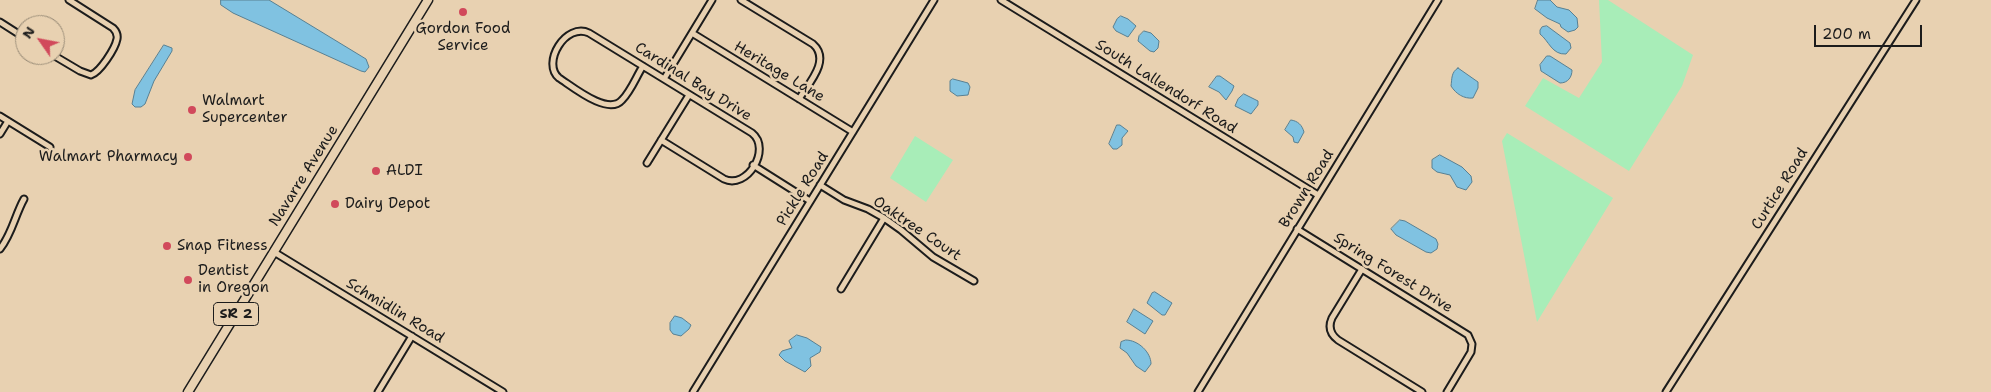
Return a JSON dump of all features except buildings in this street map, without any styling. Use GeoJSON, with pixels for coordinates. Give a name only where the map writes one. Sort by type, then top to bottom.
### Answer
{"type":"FeatureCollection","features":[{"type":"Feature","properties":{"kind":"highway","name":"Navarre Avenue"},"geometry":{"type":"LineString","coordinates":[[188,392],[428,0]]}},
{"type":"Feature","properties":{"kind":"street"},"geometry":{"type":"LineString","coordinates":[[65,62],[82,73],[91,75],[101,67],[116,43],[117,33],[109,24],[69,0]]}},
{"type":"Feature","properties":{"kind":"street"},"geometry":{"type":"LineString","coordinates":[[664,79],[712,0]]}},
{"type":"Feature","properties":{"kind":"street"},"geometry":{"type":"LineString","coordinates":[[741,0],[814,44],[819,50],[820,66],[799,99]]}},
{"type":"Feature","properties":{"kind":"street","name":"Pickle Road"},"geometry":{"type":"LineString","coordinates":[[694,392],[934,0]]}},
{"type":"Feature","properties":{"kind":"street","name":"South Lallendorf Road"},"geometry":{"type":"LineString","coordinates":[[1001,0],[1318,195]]}},
{"type":"Feature","properties":{"kind":"street","name":"Brown Road"},"geometry":{"type":"LineString","coordinates":[[1198,392],[1438,0]]}},
{"type":"Feature","properties":{"kind":"street","name":"Curtice Road"},"geometry":{"type":"LineString","coordinates":[[1666,392],[1916,0]]}},
{"type":"Feature","properties":{"kind":"street"},"geometry":{"type":"LineString","coordinates":[[0,22],[15,32]]}},
{"type":"Feature","properties":{"kind":"street","name":"Cardinal Bay Drive"},"geometry":{"type":"LineString","coordinates":[[643,66],[622,100],[615,105],[605,105],[555,74],[552,68],[552,61],[570,33],[583,31],[643,66],[757,138],[760,152],[753,165]]}},
{"type":"Feature","properties":{"kind":"street","name":"Heritage Lane"},"geometry":{"type":"LineString","coordinates":[[692,33],[853,132]]}},
{"type":"Feature","properties":{"kind":"street"},"geometry":{"type":"LineString","coordinates":[[647,163],[689,95]]}},
{"type":"Feature","properties":{"kind":"street"},"geometry":{"type":"LineString","coordinates":[[0,116],[50,147]]}},
{"type":"Feature","properties":{"kind":"street"},"geometry":{"type":"LineString","coordinates":[[0,134],[8,121]]}},
{"type":"Feature","properties":{"kind":"street"},"geometry":{"type":"LineString","coordinates":[[661,140],[729,181],[738,181],[744,178],[753,165],[810,201]]}},
{"type":"Feature","properties":{"kind":"street","name":"Oaktree Court"},"geometry":{"type":"LineString","coordinates":[[820,185],[844,200],[868,209],[884,218],[902,230],[933,257],[974,281]]}},
{"type":"Feature","properties":{"kind":"street"},"geometry":{"type":"LineString","coordinates":[[0,249],[8,239],[15,217],[24,199]]}},
{"type":"Feature","properties":{"kind":"street"},"geometry":{"type":"LineString","coordinates":[[841,289],[884,218]]}},
{"type":"Feature","properties":{"kind":"street","name":"Spring Forest Drive"},"geometry":{"type":"LineString","coordinates":[[1297,229],[1464,331],[1470,337],[1472,342],[1470,354],[1446,392]]}},
{"type":"Feature","properties":{"kind":"street","name":"Schmidlin Road"},"geometry":{"type":"LineString","coordinates":[[274,252],[503,392]]}},
{"type":"Feature","properties":{"kind":"street"},"geometry":{"type":"LineString","coordinates":[[1362,269],[1332,318],[1329,326],[1332,334],[1338,340],[1422,392]]}},
{"type":"Feature","properties":{"kind":"street"},"geometry":{"type":"LineString","coordinates":[[378,392],[412,336]]}},
{"type":"Feature","properties":{"kind":"green space"},"geometry":{"type":"Polygon","coordinates":[[[1599,0],[1608,0],[1693,55],[1682,86],[1629,171],[1525,106],[1543,78],[1579,98],[1602,62],[1599,0]]]}},
{"type":"Feature","properties":{"kind":"green space"},"geometry":{"type":"Polygon","coordinates":[[[1507,133],[1613,198],[1537,322],[1502,141],[1507,133]]]}},
{"type":"Feature","properties":{"kind":"green space"},"geometry":{"type":"Polygon","coordinates":[[[915,136],[953,160],[926,202],[890,178],[915,136]]]}},
{"type":"Feature","properties":{"kind":"water"},"geometry":{"type":"Polygon","coordinates":[[[221,0],[269,0],[366,59],[369,67],[365,72],[361,71],[233,13],[221,5],[221,0]]]}},
{"type":"Feature","properties":{"kind":"water"},"geometry":{"type":"Polygon","coordinates":[[[1538,0],[1550,0],[1557,7],[1569,10],[1577,18],[1578,27],[1568,32],[1560,24],[1547,18],[1535,9],[1538,0]]]}},
{"type":"Feature","properties":{"kind":"water"},"geometry":{"type":"Polygon","coordinates":[[[1121,16],[1136,26],[1128,37],[1116,31],[1113,27],[1121,16]]]}},
{"type":"Feature","properties":{"kind":"water"},"geometry":{"type":"Polygon","coordinates":[[[1547,26],[1570,43],[1571,48],[1566,54],[1561,54],[1554,50],[1540,34],[1542,27],[1547,26]]]}},
{"type":"Feature","properties":{"kind":"water"},"geometry":{"type":"Polygon","coordinates":[[[1144,31],[1151,33],[1159,41],[1158,48],[1154,52],[1138,41],[1139,36],[1144,31]]]}},
{"type":"Feature","properties":{"kind":"water"},"geometry":{"type":"Polygon","coordinates":[[[164,45],[172,48],[172,51],[154,81],[145,104],[141,107],[135,107],[132,104],[135,90],[164,45]]]}},
{"type":"Feature","properties":{"kind":"water"},"geometry":{"type":"Polygon","coordinates":[[[1547,56],[1572,70],[1567,81],[1560,83],[1541,71],[1540,65],[1547,56]]]}},
{"type":"Feature","properties":{"kind":"water"},"geometry":{"type":"Polygon","coordinates":[[[1458,68],[1478,82],[1478,88],[1473,98],[1466,98],[1460,95],[1451,86],[1453,74],[1458,68]]]}},
{"type":"Feature","properties":{"kind":"water"},"geometry":{"type":"Polygon","coordinates":[[[1217,76],[1220,76],[1234,86],[1226,100],[1219,92],[1209,87],[1217,76]]]}},
{"type":"Feature","properties":{"kind":"water"},"geometry":{"type":"Polygon","coordinates":[[[953,79],[968,83],[970,87],[968,95],[957,96],[950,91],[950,81],[953,79]]]}},
{"type":"Feature","properties":{"kind":"water"},"geometry":{"type":"Polygon","coordinates":[[[1244,94],[1258,101],[1258,105],[1251,114],[1235,106],[1238,99],[1244,94]]]}},
{"type":"Feature","properties":{"kind":"water"},"geometry":{"type":"Polygon","coordinates":[[[1291,120],[1296,121],[1304,132],[1298,143],[1294,142],[1293,137],[1285,130],[1291,120]]]}},
{"type":"Feature","properties":{"kind":"water"},"geometry":{"type":"Polygon","coordinates":[[[1117,125],[1128,131],[1122,138],[1122,145],[1117,149],[1113,149],[1109,144],[1117,125]]]}},
{"type":"Feature","properties":{"kind":"water"},"geometry":{"type":"Polygon","coordinates":[[[1440,155],[1462,167],[1471,176],[1472,182],[1466,190],[1457,187],[1450,175],[1437,172],[1432,168],[1432,160],[1440,155]]]}},
{"type":"Feature","properties":{"kind":"water"},"geometry":{"type":"Polygon","coordinates":[[[1400,220],[1436,239],[1437,249],[1431,253],[1426,252],[1396,235],[1391,229],[1400,220]]]}},
{"type":"Feature","properties":{"kind":"water"},"geometry":{"type":"Polygon","coordinates":[[[1155,292],[1172,303],[1165,315],[1162,315],[1147,303],[1152,293],[1155,292]]]}},
{"type":"Feature","properties":{"kind":"water"},"geometry":{"type":"Polygon","coordinates":[[[1134,309],[1153,321],[1145,334],[1127,322],[1134,309]]]}},
{"type":"Feature","properties":{"kind":"water"},"geometry":{"type":"Polygon","coordinates":[[[675,316],[682,318],[691,325],[681,336],[673,334],[670,330],[670,323],[675,316]]]}},
{"type":"Feature","properties":{"kind":"water"},"geometry":{"type":"Polygon","coordinates":[[[797,335],[807,338],[821,347],[820,352],[810,358],[811,366],[805,372],[785,361],[779,355],[782,351],[792,348],[789,341],[797,335]]]}},
{"type":"Feature","properties":{"kind":"water"},"geometry":{"type":"Polygon","coordinates":[[[1126,340],[1139,344],[1149,355],[1151,364],[1145,372],[1136,366],[1127,353],[1120,348],[1121,342],[1126,340]]]}},
{"type":"Feature","properties":{"kind":"place","name":"Gordon Food Service"},"geometry":{"type":"Point","coordinates":[463,12]}},
{"type":"Feature","properties":{"kind":"place","name":"Walmart Supercenter"},"geometry":{"type":"Point","coordinates":[192,110]}},
{"type":"Feature","properties":{"kind":"place","name":"Walmart Pharmacy"},"geometry":{"type":"Point","coordinates":[188,157]}},
{"type":"Feature","properties":{"kind":"place","name":"ALDI"},"geometry":{"type":"Point","coordinates":[376,171]}},
{"type":"Feature","properties":{"kind":"place","name":"Dairy Depot"},"geometry":{"type":"Point","coordinates":[335,204]}},
{"type":"Feature","properties":{"kind":"place","name":"Snap Fitness"},"geometry":{"type":"Point","coordinates":[167,246]}},
{"type":"Feature","properties":{"kind":"place","name":"Dentist in Oregon"},"geometry":{"type":"Point","coordinates":[188,280]}}]}
